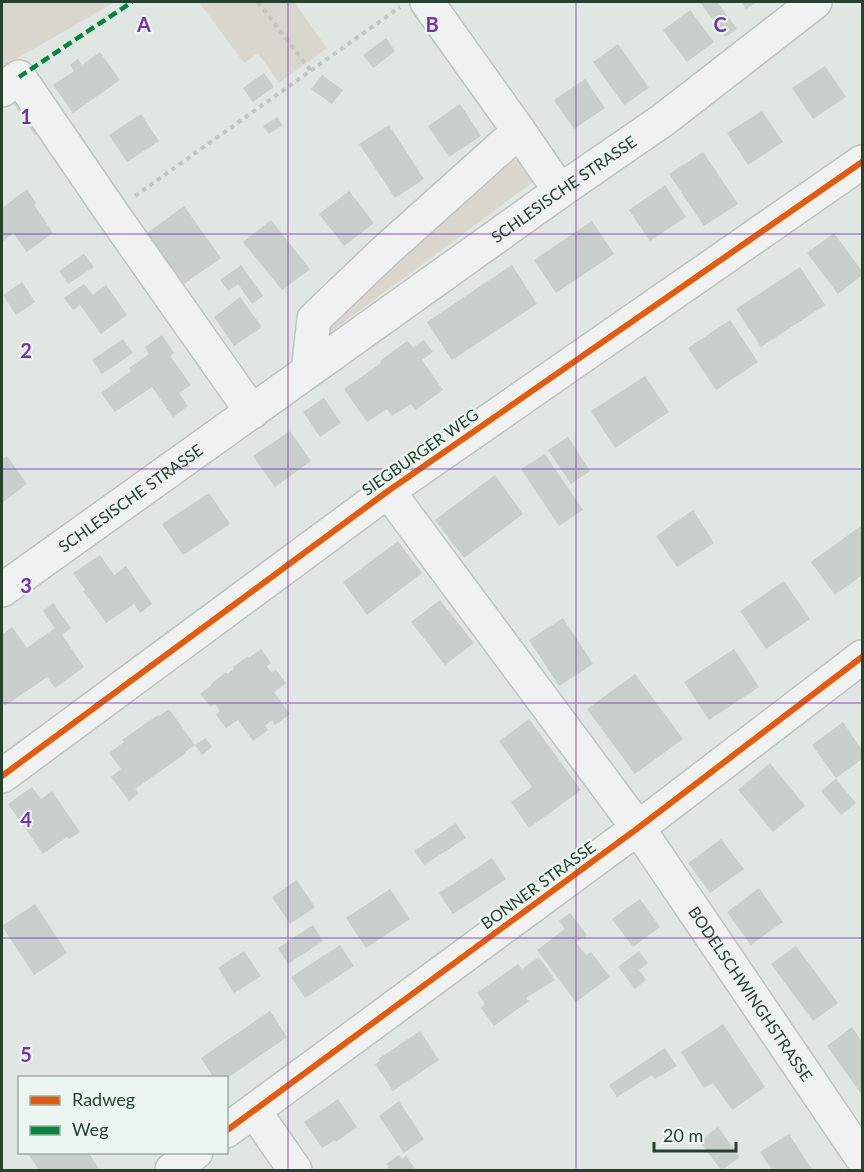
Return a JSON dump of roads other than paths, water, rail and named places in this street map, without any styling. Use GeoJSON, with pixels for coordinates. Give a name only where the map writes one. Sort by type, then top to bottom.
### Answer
{"type":"FeatureCollection","features":[{"type":"Feature","properties":{"kind":"street"},"geometry":{"type":"LineString","coordinates":[[427,2],[560,191]]}},
{"type":"Feature","properties":{"kind":"street","name":"SCHLESISCHE STRASSE"},"geometry":{"type":"LineString","coordinates":[[4,584],[252,412],[663,120],[815,2]]}},
{"type":"Feature","properties":{"kind":"street"},"geometry":{"type":"LineString","coordinates":[[10,83],[112,213],[252,412]]}},
{"type":"Feature","properties":{"kind":"street"},"geometry":{"type":"LineString","coordinates":[[308,371],[314,319],[519,130]]}},
{"type":"Feature","properties":{"kind":"street","name":"SIEGBURGER WEG"},"geometry":{"type":"LineString","coordinates":[[2,776],[388,490],[862,162]]}},
{"type":"Feature","properties":{"kind":"street","name":"SIEGBURGER WEG"},"geometry":{"type":"LineString","coordinates":[[388,490],[638,828]]}},
{"type":"Feature","properties":{"kind":"street","name":"BONNER STRASSE"},"geometry":{"type":"LineString","coordinates":[[228,1130],[638,828],[862,657]]}},
{"type":"Feature","properties":{"kind":"street","name":"BODELSCHWINGHSTRASSE"},"geometry":{"type":"LineString","coordinates":[[638,828],[862,1158]]}},
{"type":"Feature","properties":{"kind":"street"},"geometry":{"type":"LineString","coordinates":[[254,1111],[295,1170]]}},
{"type":"Feature","properties":{"kind":"street"},"geometry":{"type":"LineString","coordinates":[[172,1170],[193,1154]]}}]}
